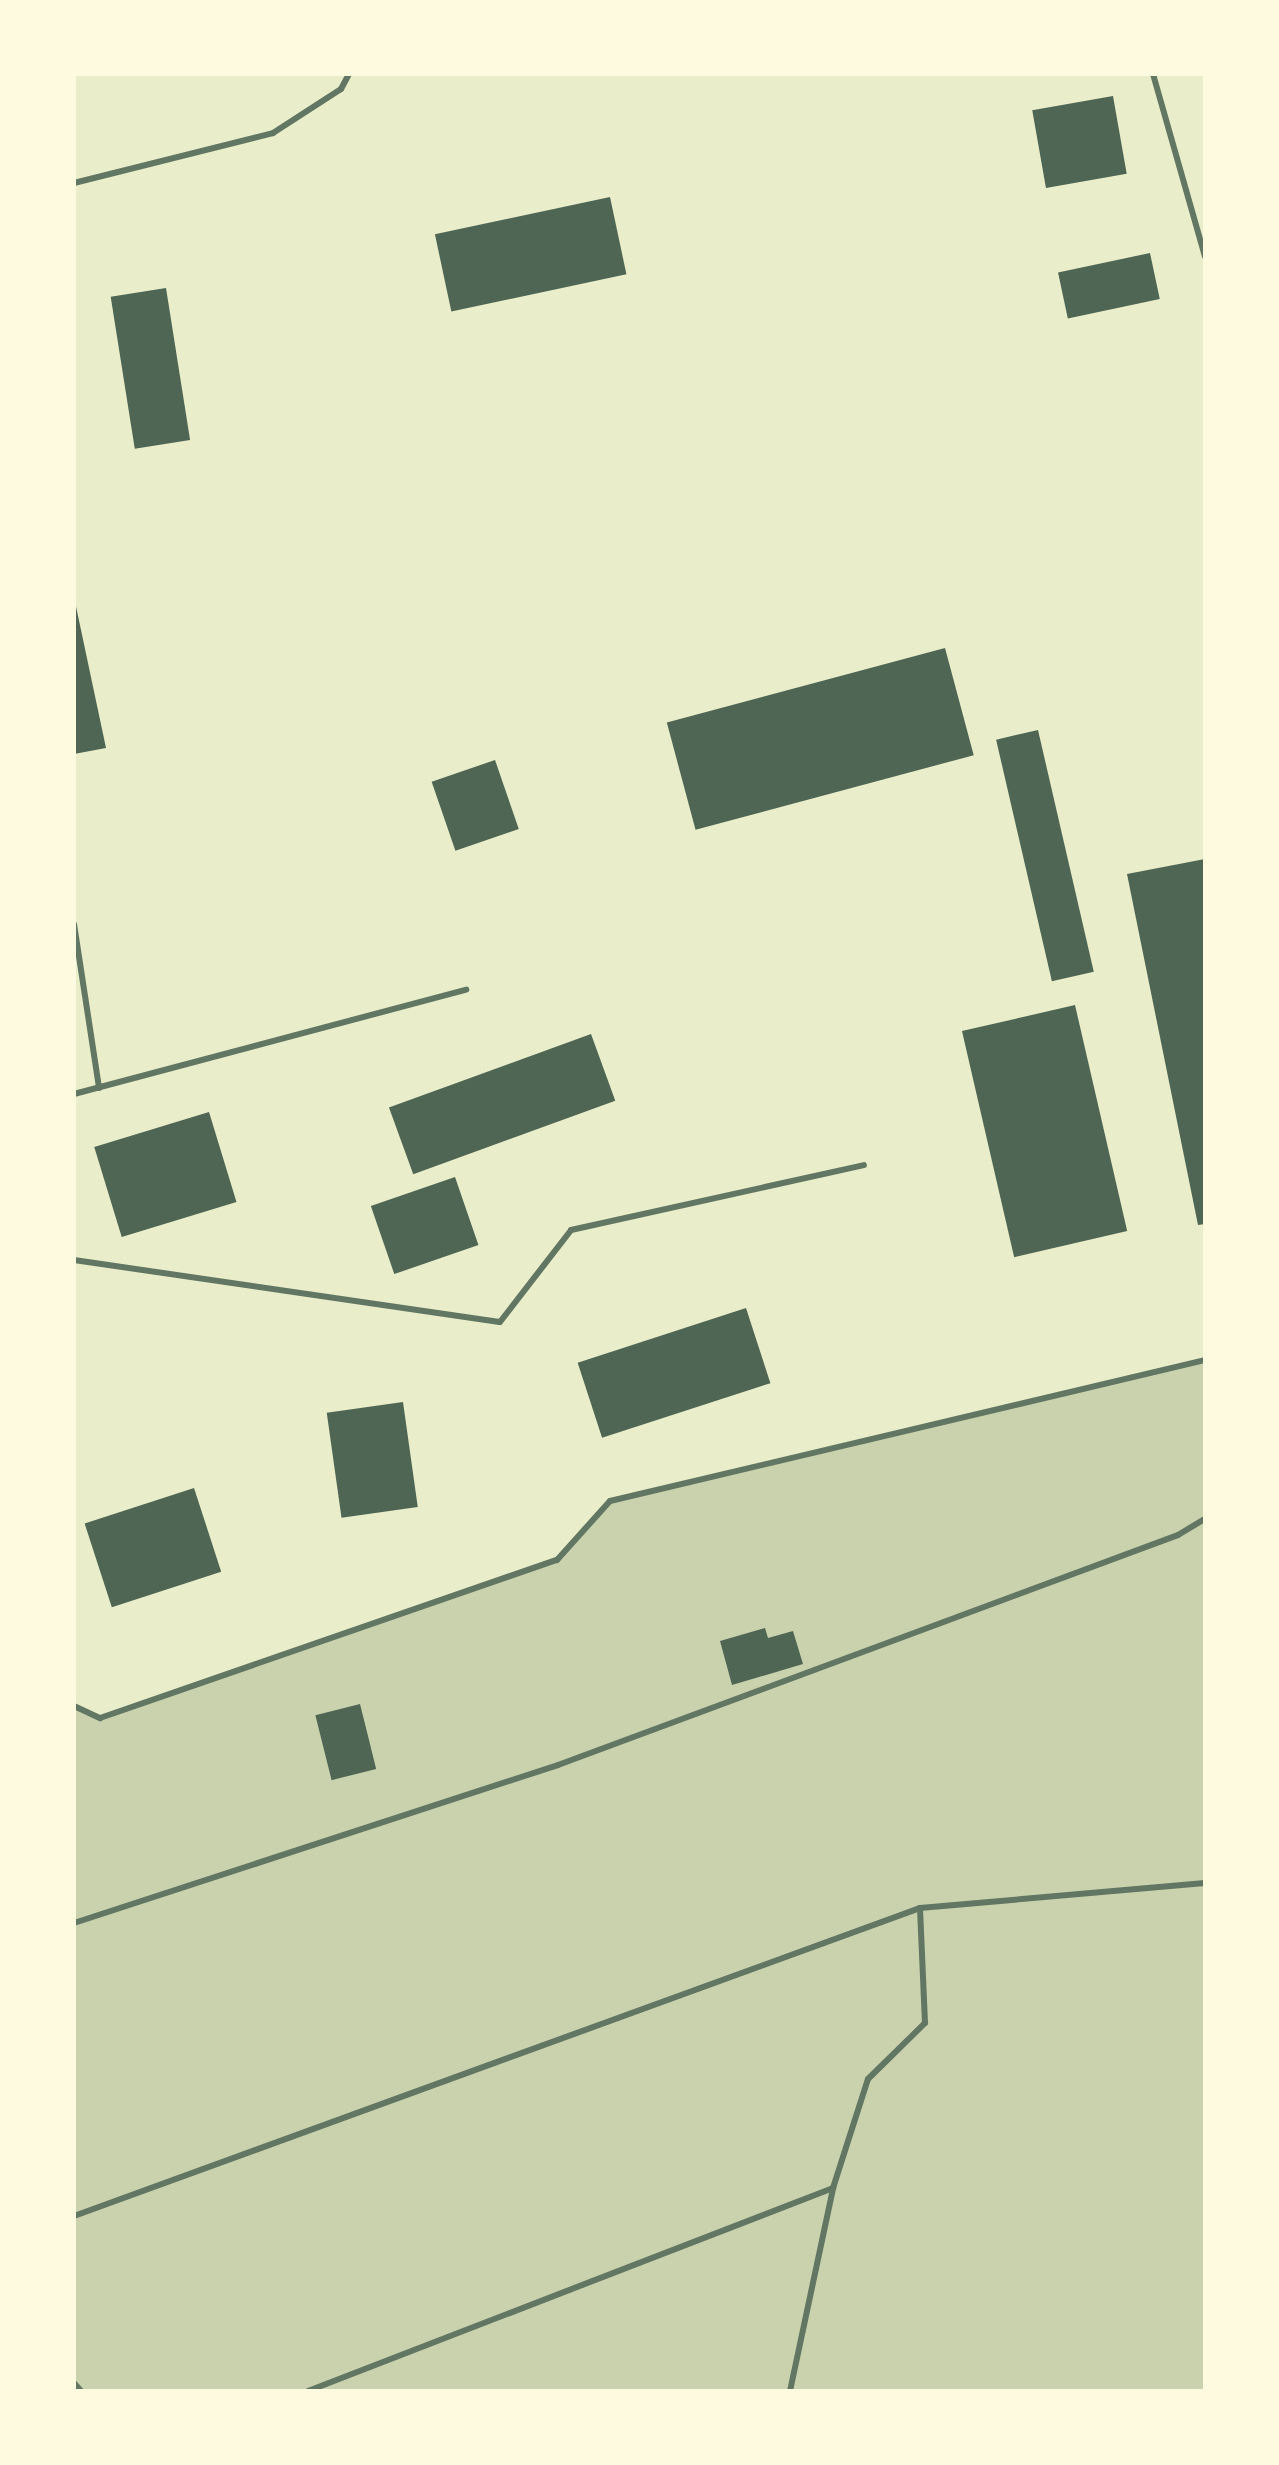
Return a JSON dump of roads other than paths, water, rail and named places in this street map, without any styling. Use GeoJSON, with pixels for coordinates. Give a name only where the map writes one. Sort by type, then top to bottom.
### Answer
{"type":"FeatureCollection","features":[{"type":"Feature","properties":{"kind":"lane"},"geometry":{"type":"LineString","coordinates":[[74,183],[273,133],[341,89],[349,74]]}},
{"type":"Feature","properties":{"kind":"lane"},"geometry":{"type":"LineString","coordinates":[[1153,74],[1205,257]]}},
{"type":"Feature","properties":{"kind":"lane"},"geometry":{"type":"LineString","coordinates":[[74,924],[99,1088]]}},
{"type":"Feature","properties":{"kind":"lane"},"geometry":{"type":"LineString","coordinates":[[74,1094],[466,990]]}},
{"type":"Feature","properties":{"kind":"lane"},"geometry":{"type":"LineString","coordinates":[[74,1260],[500,1322],[571,1230],[864,1165]]}},
{"type":"Feature","properties":{"kind":"lane"},"geometry":{"type":"LineString","coordinates":[[74,1706],[100,1718],[557,1560],[610,1501],[1205,1360]]}},
{"type":"Feature","properties":{"kind":"lane"},"geometry":{"type":"LineString","coordinates":[[74,1923],[558,1765],[1178,1535],[1205,1519]]}},
{"type":"Feature","properties":{"kind":"lane"},"geometry":{"type":"LineString","coordinates":[[74,2216],[920,1908],[1205,1883]]}},
{"type":"Feature","properties":{"kind":"lane"},"geometry":{"type":"LineString","coordinates":[[790,2391],[833,2188],[868,2079],[925,2023],[920,1908]]}},
{"type":"Feature","properties":{"kind":"lane"},"geometry":{"type":"LineString","coordinates":[[308,2391],[833,2188]]}},
{"type":"Feature","properties":{"kind":"lane"},"geometry":{"type":"LineString","coordinates":[[74,2383],[81,2391]]}}]}
